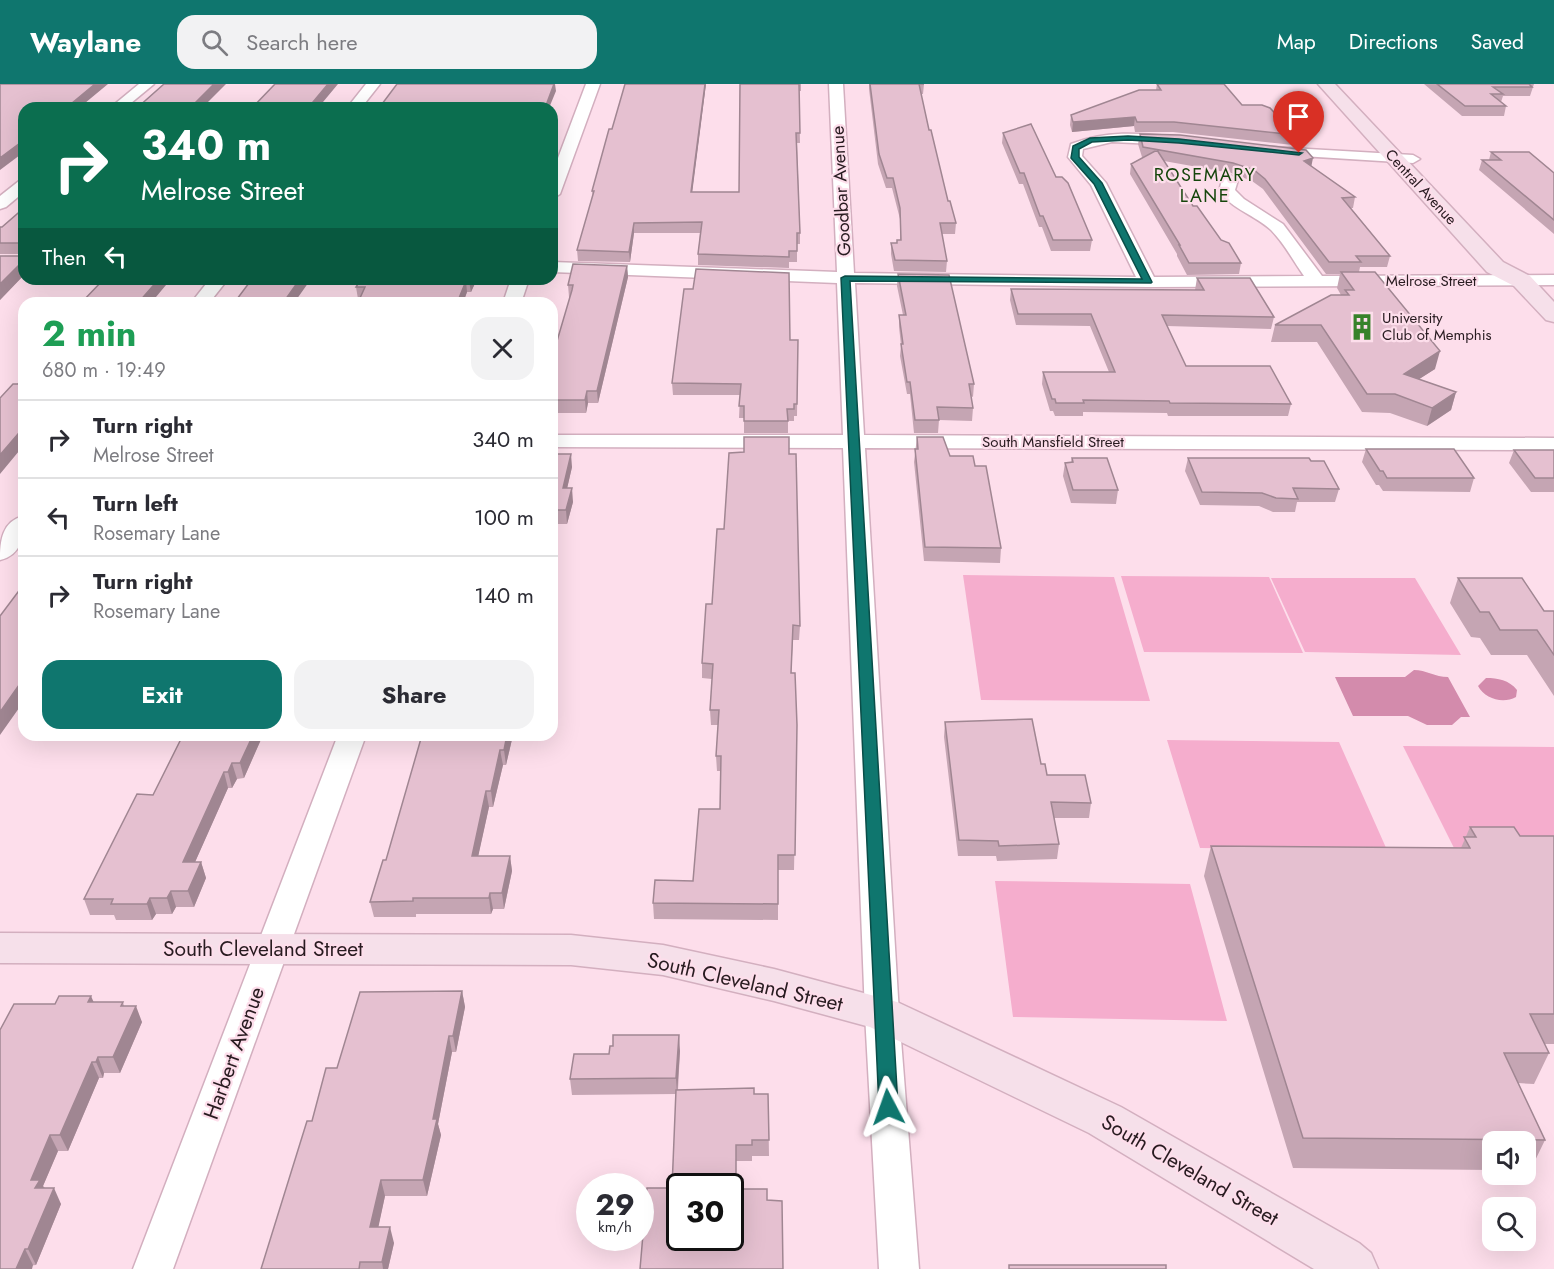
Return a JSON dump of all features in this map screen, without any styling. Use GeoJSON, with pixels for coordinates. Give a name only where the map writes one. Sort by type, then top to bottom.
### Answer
{"type":"FeatureCollection","features":[{"type":"Feature","properties":{"kind":"main road","name":"Central Avenue"},"geometry":{"type":"LineString","coordinates":[[1326,84],[1495,267],[1522,281],[1554,315]]}},
{"type":"Feature","properties":{"kind":"main road","name":"Central Avenue"},"geometry":{"type":"LineString","coordinates":[[1343,84],[1517,267],[1522,281]]}},
{"type":"Feature","properties":{"kind":"main road","name":"South Cleveland Street"},"geometry":{"type":"LineString","coordinates":[[0,948],[572,950],[663,960],[774,985],[882,1014],[1105,1120],[1341,1259],[1353,1269]]}},
{"type":"Feature","properties":{"kind":"street"},"geometry":{"type":"LineString","coordinates":[[124,102],[147,84]]}},
{"type":"Feature","properties":{"kind":"street"},"geometry":{"type":"LineString","coordinates":[[359,102],[373,84]]}},
{"type":"Feature","properties":{"kind":"street"},"geometry":{"type":"LineString","coordinates":[[558,178],[593,84]]}},
{"type":"Feature","properties":{"kind":"street","name":"Goodbar Avenue"},"geometry":{"type":"LineString","coordinates":[[836,84],[882,1014],[899,1269]]}},
{"type":"Feature","properties":{"kind":"street"},"geometry":{"type":"LineString","coordinates":[[1148,282],[1098,183],[1075,158],[1076,147],[1090,140],[1111,138],[1191,142]]}},
{"type":"Feature","properties":{"kind":"street"},"geometry":{"type":"LineString","coordinates":[[1259,149],[1413,159]]}},
{"type":"Feature","properties":{"kind":"street"},"geometry":{"type":"LineString","coordinates":[[1230,180],[1227,191],[1238,202],[1277,227],[1317,281]]}},
{"type":"Feature","properties":{"kind":"street"},"geometry":{"type":"LineString","coordinates":[[0,204],[18,189]]}},
{"type":"Feature","properties":{"kind":"street","name":"Melrose Street"},"geometry":{"type":"LineString","coordinates":[[558,267],[845,278],[1148,282],[1554,280]]}},
{"type":"Feature","properties":{"kind":"street"},"geometry":{"type":"LineString","coordinates":[[205,297],[214,285]]}},
{"type":"Feature","properties":{"kind":"street","name":"South Mansfield Street"},"geometry":{"type":"LineString","coordinates":[[558,441],[1554,444]]}},
{"type":"Feature","properties":{"kind":"street"},"geometry":{"type":"LineString","coordinates":[[0,553],[18,530]]}},
{"type":"Feature","properties":{"kind":"street","name":"Harbert Avenue"},"geometry":{"type":"LineString","coordinates":[[153,1269],[350,741]]}},
{"type":"Feature","properties":{"kind":"shaded area"},"geometry":{"type":"Polygon","coordinates":[[[963,575],[1114,577],[1150,701],[981,700],[963,575]]]}},
{"type":"Feature","properties":{"kind":"shaded area"},"geometry":{"type":"Polygon","coordinates":[[[1121,576],[1269,577],[1303,653],[1144,652],[1121,576]]]}},
{"type":"Feature","properties":{"kind":"shaded area"},"geometry":{"type":"Polygon","coordinates":[[[1271,578],[1415,578],[1461,655],[1305,652],[1271,578]]]}},
{"type":"Feature","properties":{"kind":"shaded area"},"geometry":{"type":"Polygon","coordinates":[[[1414,670],[1448,677],[1470,717],[1461,717],[1452,725],[1427,725],[1408,716],[1353,716],[1335,677],[1405,677],[1414,670]]]}},
{"type":"Feature","properties":{"kind":"shaded area"},"geometry":{"type":"Polygon","coordinates":[[[1486,678],[1507,682],[1517,690],[1516,697],[1500,700],[1485,694],[1478,686],[1486,678]]]}},
{"type":"Feature","properties":{"kind":"shaded area"},"geometry":{"type":"Polygon","coordinates":[[[1167,740],[1339,742],[1387,850],[1200,848],[1167,740]]]}},
{"type":"Feature","properties":{"kind":"shaded area"},"geometry":{"type":"Polygon","coordinates":[[[1403,746],[1554,747],[1554,851],[1455,850],[1403,746]]]}},
{"type":"Feature","properties":{"kind":"shaded area"},"geometry":{"type":"Polygon","coordinates":[[[995,881],[1190,884],[1227,1021],[1013,1017],[995,881]]]}},
{"type":"Feature","properties":{"kind":"building"},"geometry":{"type":"Polygon","coordinates":[[[0,84],[95,84],[73,102],[18,102],[18,144],[0,158],[0,84]]]}},
{"type":"Feature","properties":{"kind":"building"},"geometry":{"type":"Polygon","coordinates":[[[164,84],[214,84],[196,102],[144,102],[164,84]]]}},
{"type":"Feature","properties":{"kind":"building"},"geometry":{"type":"Polygon","coordinates":[[[275,84],[328,84],[313,102],[258,102],[275,84]]]}},
{"type":"Feature","properties":{"kind":"building"},"geometry":{"type":"Polygon","coordinates":[[[397,84],[554,84],[547,102],[384,102],[397,84]]]}},
{"type":"Feature","properties":{"kind":"building"},"geometry":{"type":"Polygon","coordinates":[[[625,84],[705,84],[691,192],[739,192],[740,84],[799,84],[800,133],[796,133],[800,233],[797,233],[797,251],[789,251],[789,257],[698,254],[702,222],[634,223],[629,252],[577,250],[609,129],[612,129],[625,84]]]}},
{"type":"Feature","properties":{"kind":"building"},"geometry":{"type":"Polygon","coordinates":[[[870,84],[919,84],[929,130],[931,130],[948,201],[950,201],[956,223],[940,223],[947,261],[895,260],[891,243],[901,240],[900,208],[893,178],[887,178],[879,154],[870,84]]]}},
{"type":"Feature","properties":{"kind":"building"},"geometry":{"type":"Polygon","coordinates":[[[1157,84],[1224,84],[1242,105],[1262,105],[1270,108],[1295,135],[1174,122],[1137,122],[1135,117],[1073,122],[1071,115],[1139,90],[1161,90],[1157,84]]]}},
{"type":"Feature","properties":{"kind":"building"},"geometry":{"type":"Polygon","coordinates":[[[1437,84],[1529,84],[1532,87],[1493,87],[1503,94],[1491,94],[1506,106],[1465,106],[1437,84]]]}},
{"type":"Feature","properties":{"kind":"building"},"geometry":{"type":"Polygon","coordinates":[[[1031,124],[1056,177],[1062,177],[1068,183],[1092,240],[1053,240],[1043,216],[1040,216],[1024,173],[1020,173],[1003,133],[1031,124]]]}},
{"type":"Feature","properties":{"kind":"building"},"geometry":{"type":"Polygon","coordinates":[[[1140,134],[1180,135],[1306,150],[1313,158],[1304,161],[1355,197],[1342,198],[1390,256],[1356,256],[1361,262],[1329,262],[1265,179],[1254,170],[1233,163],[1143,147],[1140,134]]]}},
{"type":"Feature","properties":{"kind":"building"},"geometry":{"type":"Polygon","coordinates":[[[1157,150],[1193,206],[1197,206],[1221,240],[1229,243],[1241,263],[1189,263],[1131,164],[1157,150]]]}},
{"type":"Feature","properties":{"kind":"building"},"geometry":{"type":"Polygon","coordinates":[[[1491,152],[1529,152],[1554,173],[1554,220],[1482,160],[1501,160],[1491,152]]]}},
{"type":"Feature","properties":{"kind":"building"},"geometry":{"type":"Polygon","coordinates":[[[18,213],[18,243],[0,243],[0,227],[18,213]]]}},
{"type":"Feature","properties":{"kind":"building"},"geometry":{"type":"Polygon","coordinates":[[[0,256],[18,256],[18,266],[0,284],[0,256]]]}},
{"type":"Feature","properties":{"kind":"building"},"geometry":{"type":"Polygon","coordinates":[[[573,264],[627,266],[597,391],[587,391],[585,400],[558,400],[558,338],[573,285],[568,285],[573,264]]]}},
{"type":"Feature","properties":{"kind":"building"},"geometry":{"type":"Polygon","coordinates":[[[696,269],[789,273],[790,340],[798,340],[797,404],[794,404],[794,409],[787,409],[788,421],[744,421],[744,406],[739,406],[741,384],[672,383],[684,289],[693,289],[696,269]]]}},
{"type":"Feature","properties":{"kind":"building"},"geometry":{"type":"Polygon","coordinates":[[[1341,272],[1375,272],[1440,351],[1404,374],[1456,392],[1432,408],[1395,394],[1367,394],[1321,325],[1275,325],[1331,295],[1349,295],[1345,290],[1354,290],[1341,272]]]}},
{"type":"Feature","properties":{"kind":"building"},"geometry":{"type":"Polygon","coordinates":[[[898,274],[949,275],[974,384],[969,384],[973,408],[937,407],[939,420],[915,420],[910,382],[907,382],[901,344],[903,344],[899,315],[906,315],[898,274]]]}},
{"type":"Feature","properties":{"kind":"building"},"geometry":{"type":"Polygon","coordinates":[[[1197,278],[1250,278],[1274,317],[1162,315],[1186,366],[1270,366],[1291,404],[1083,400],[1084,403],[1056,403],[1055,399],[1052,399],[1043,372],[1115,372],[1091,314],[1018,314],[1011,289],[1204,290],[1197,278]]]}},
{"type":"Feature","properties":{"kind":"building"},"geometry":{"type":"Polygon","coordinates":[[[98,285],[154,285],[143,297],[87,297],[98,285]]]}},
{"type":"Feature","properties":{"kind":"building"},"geometry":{"type":"Polygon","coordinates":[[[248,285],[296,285],[287,297],[238,297],[248,285]]]}},
{"type":"Feature","properties":{"kind":"building"},"geometry":{"type":"Polygon","coordinates":[[[357,285],[464,285],[459,297],[360,297],[365,287],[356,287],[357,285]]]}},
{"type":"Feature","properties":{"kind":"building"},"geometry":{"type":"Polygon","coordinates":[[[13,384],[18,384],[18,434],[0,455],[0,398],[13,384]]]}},
{"type":"Feature","properties":{"kind":"building"},"geometry":{"type":"Polygon","coordinates":[[[744,437],[789,437],[789,454],[796,454],[800,626],[793,625],[791,673],[795,673],[797,725],[795,855],[778,855],[778,904],[653,903],[655,880],[693,881],[699,809],[720,809],[721,756],[716,756],[719,710],[710,710],[713,664],[702,663],[706,604],[712,604],[717,529],[724,529],[729,453],[744,452],[744,437]]]}},
{"type":"Feature","properties":{"kind":"building"},"geometry":{"type":"Polygon","coordinates":[[[917,437],[943,437],[950,456],[973,456],[975,466],[986,466],[1001,548],[925,547],[915,449],[918,449],[917,437]]]}},
{"type":"Feature","properties":{"kind":"building"},"geometry":{"type":"Polygon","coordinates":[[[1366,449],[1454,449],[1474,478],[1387,478],[1366,449]]]}},
{"type":"Feature","properties":{"kind":"building"},"geometry":{"type":"Polygon","coordinates":[[[1514,450],[1554,450],[1554,478],[1535,478],[1514,450]]]}},
{"type":"Feature","properties":{"kind":"building"},"geometry":{"type":"Polygon","coordinates":[[[558,454],[571,454],[563,488],[572,488],[566,510],[558,510],[558,454]]]}},
{"type":"Feature","properties":{"kind":"building"},"geometry":{"type":"Polygon","coordinates":[[[1072,458],[1107,458],[1118,490],[1073,490],[1065,463],[1073,462],[1072,458]]]}},
{"type":"Feature","properties":{"kind":"building"},"geometry":{"type":"Polygon","coordinates":[[[1188,458],[1309,458],[1311,461],[1324,461],[1339,489],[1293,488],[1298,499],[1276,498],[1262,493],[1202,492],[1188,458]]]}},
{"type":"Feature","properties":{"kind":"building"},"geometry":{"type":"Polygon","coordinates":[[[1458,578],[1522,578],[1544,611],[1554,611],[1554,655],[1537,630],[1500,630],[1489,612],[1480,612],[1458,578]]]}},
{"type":"Feature","properties":{"kind":"building"},"geometry":{"type":"Polygon","coordinates":[[[18,592],[18,686],[0,712],[0,616],[18,592]]]}},
{"type":"Feature","properties":{"kind":"building"},"geometry":{"type":"Polygon","coordinates":[[[1032,719],[1041,764],[1045,764],[1047,775],[1085,775],[1091,803],[1051,802],[1059,844],[999,846],[998,841],[959,840],[945,722],[1032,719]]]}},
{"type":"Feature","properties":{"kind":"building"},"geometry":{"type":"Polygon","coordinates":[[[180,741],[250,741],[240,763],[232,763],[228,772],[224,772],[183,862],[201,862],[188,891],[171,891],[167,898],[150,898],[147,904],[111,904],[113,899],[84,899],[137,794],[153,795],[180,741]]]}},
{"type":"Feature","properties":{"kind":"building"},"geometry":{"type":"Polygon","coordinates":[[[420,741],[506,741],[504,750],[500,750],[491,791],[486,791],[472,856],[510,856],[502,893],[490,893],[489,898],[413,898],[413,901],[370,902],[383,860],[386,860],[420,741]]]}},
{"type":"Feature","properties":{"kind":"building"},"geometry":{"type":"Polygon","coordinates":[[[1470,827],[1514,827],[1520,836],[1554,836],[1554,1014],[1530,1014],[1549,1053],[1504,1053],[1545,1140],[1536,1140],[1536,1131],[1482,1131],[1482,1139],[1303,1138],[1211,846],[1470,848],[1464,837],[1476,837],[1470,827]]]}},
{"type":"Feature","properties":{"kind":"building"},"geometry":{"type":"Polygon","coordinates":[[[462,991],[453,1036],[449,1036],[433,1119],[437,1119],[423,1180],[381,1180],[370,1227],[390,1227],[382,1262],[360,1262],[359,1269],[261,1269],[307,1121],[312,1121],[326,1068],[337,1068],[360,992],[462,991]]]}},
{"type":"Feature","properties":{"kind":"building"},"geometry":{"type":"Polygon","coordinates":[[[59,996],[91,996],[88,1002],[123,1002],[121,1006],[136,1006],[113,1057],[98,1057],[96,1062],[92,1062],[60,1135],[50,1135],[31,1180],[40,1180],[35,1188],[54,1188],[28,1249],[25,1249],[16,1269],[0,1269],[0,1030],[14,1004],[55,1004],[59,996]]]}},
{"type":"Feature","properties":{"kind":"building"},"geometry":{"type":"Polygon","coordinates":[[[613,1035],[679,1035],[676,1078],[570,1079],[574,1054],[609,1054],[610,1046],[613,1046],[613,1035]]]}},
{"type":"Feature","properties":{"kind":"building"},"geometry":{"type":"Polygon","coordinates":[[[754,1088],[754,1094],[768,1094],[769,1140],[752,1140],[752,1145],[736,1145],[736,1173],[673,1173],[676,1090],[754,1088]]]}},
{"type":"Feature","properties":{"kind":"building"},"geometry":{"type":"Polygon","coordinates":[[[654,1188],[666,1188],[666,1251],[744,1251],[744,1189],[767,1189],[767,1200],[782,1201],[783,1269],[640,1269],[642,1251],[654,1251],[654,1188]]]}},
{"type":"Feature","properties":{"kind":"building"},"geometry":{"type":"Polygon","coordinates":[[[1009,1265],[1166,1265],[1166,1269],[1009,1269],[1009,1265]]]}},
{"type":"Feature","properties":{"kind":"place","name":"University Club of Memphis"},"geometry":{"type":"Point","coordinates":[1362,327]}},
{"type":"Feature","properties":{"kind":"district","name":"ROSEMARY LANE"},"geometry":{"type":"Point","coordinates":[1205,185]}},
{"type":"Feature","properties":{"kind":"route"},"geometry":{"type":"LineString","coordinates":[[888,1107],[845,278],[1148,282],[1098,183],[1075,158],[1076,147],[1090,140],[1145,138],[1299,153]]}}]}
